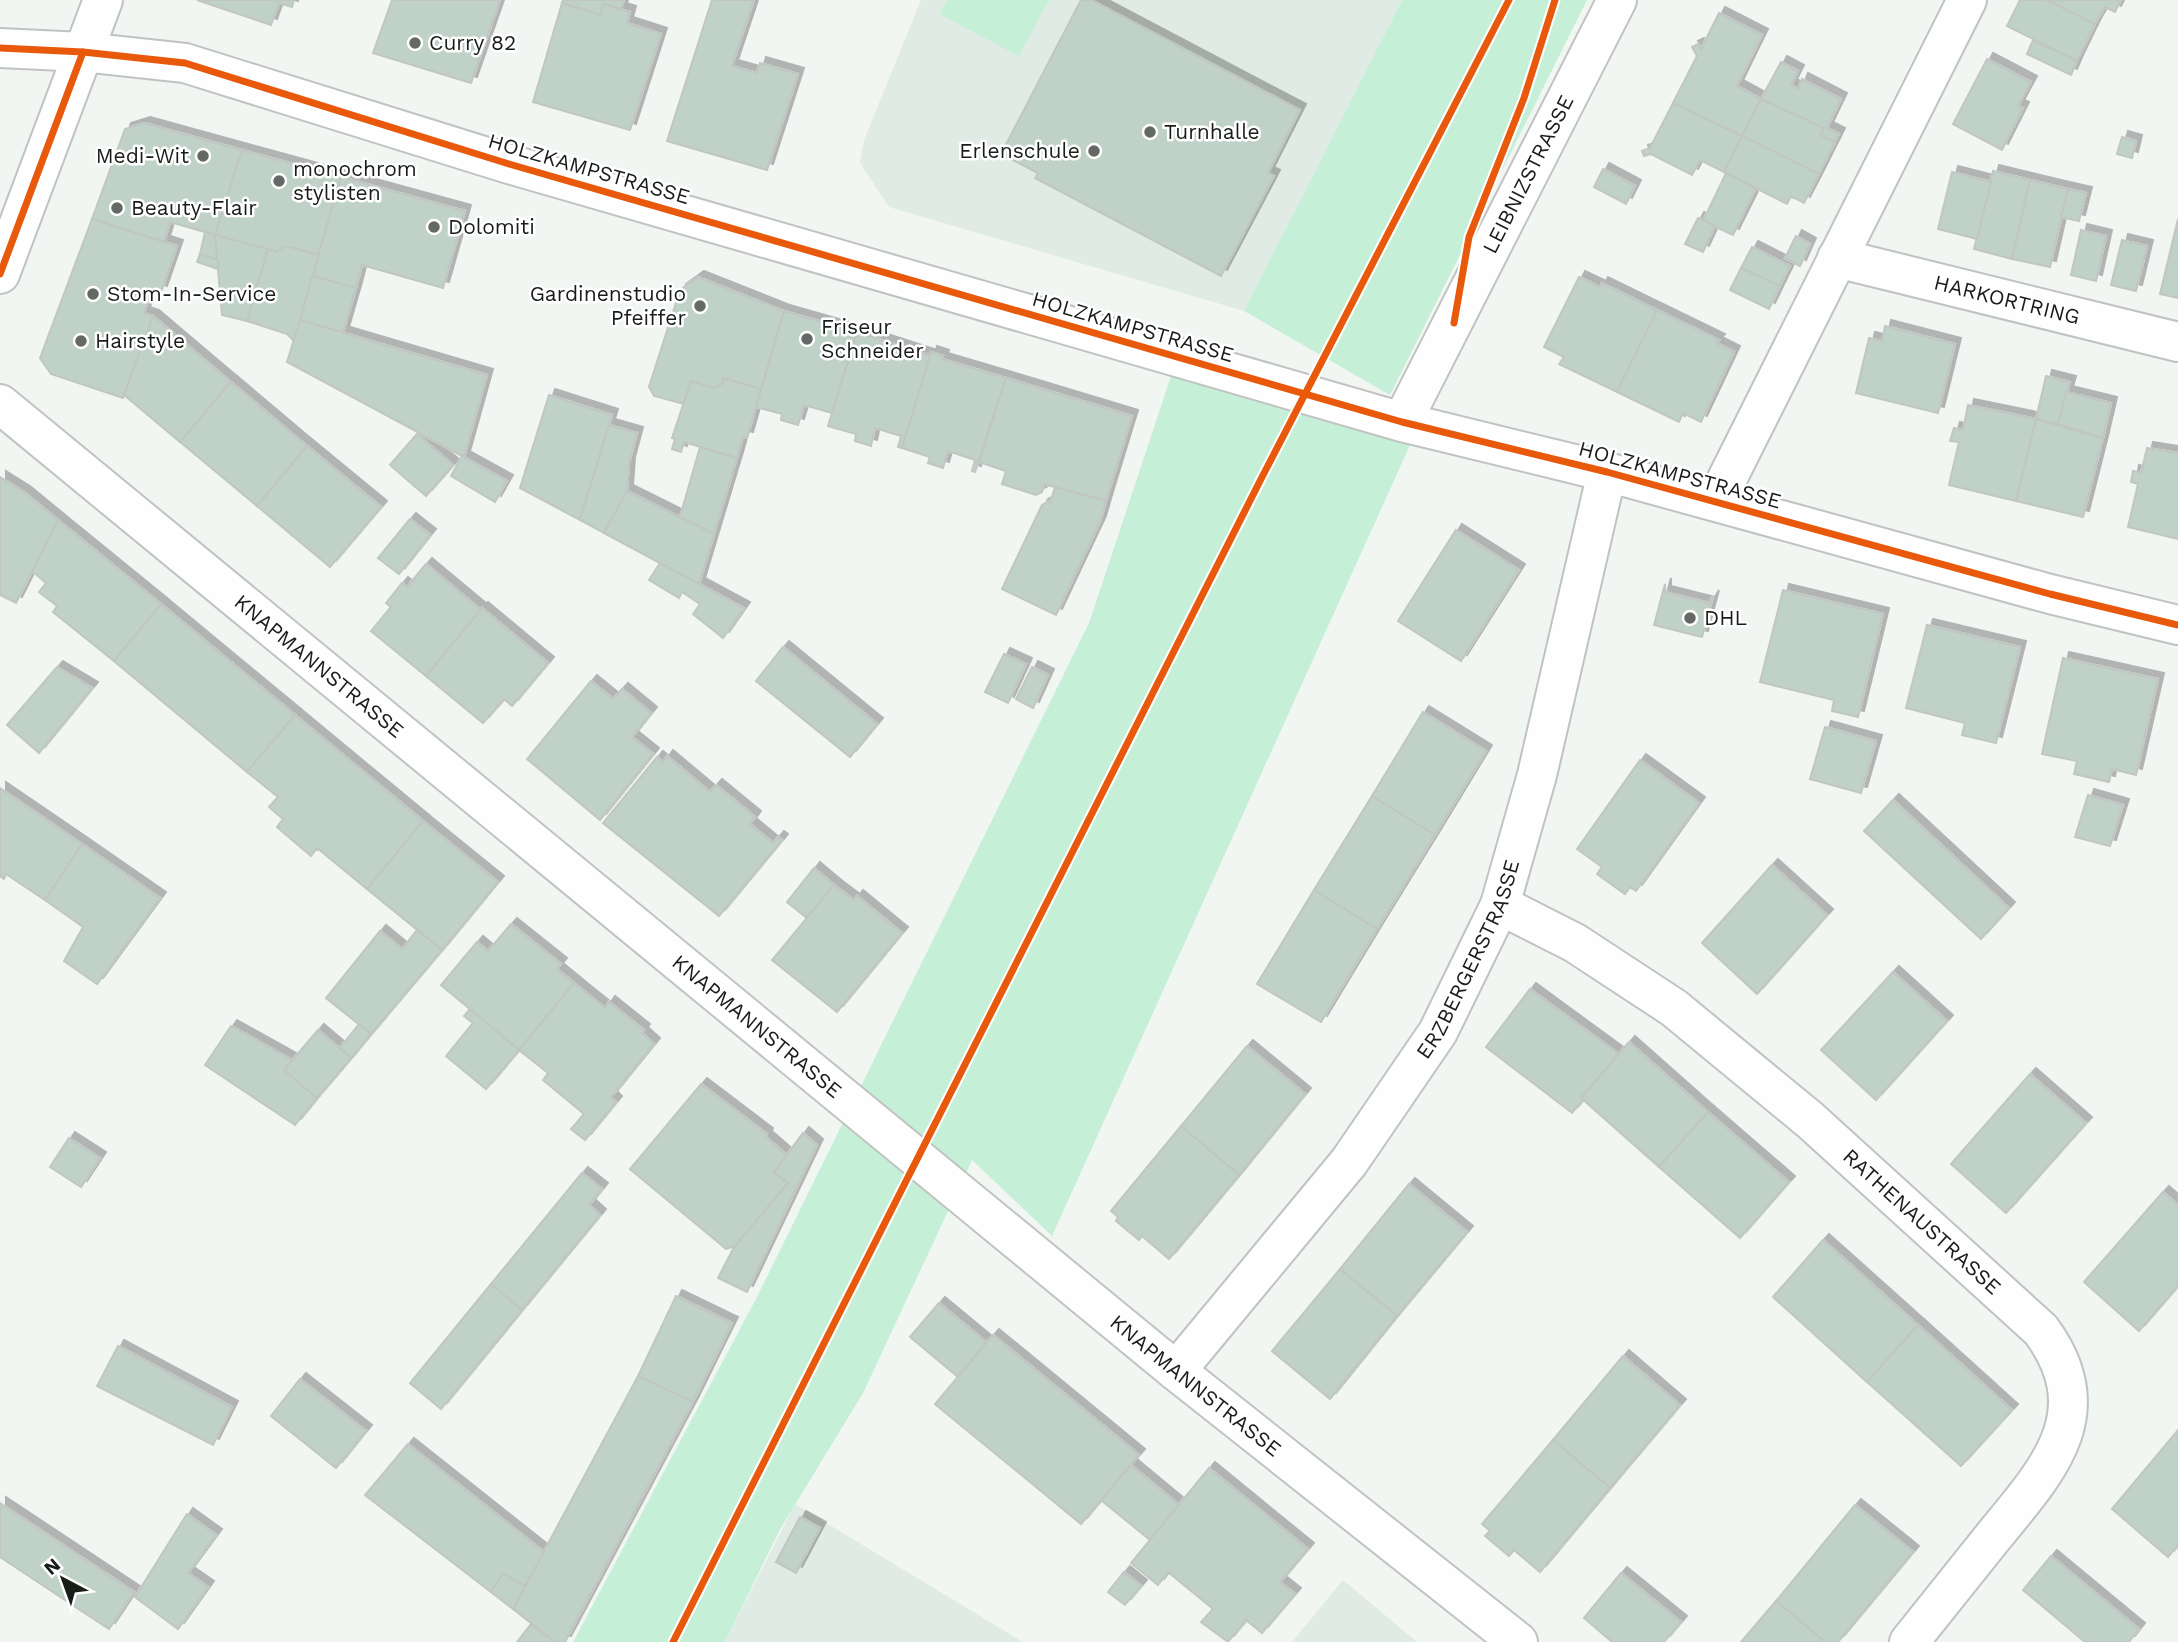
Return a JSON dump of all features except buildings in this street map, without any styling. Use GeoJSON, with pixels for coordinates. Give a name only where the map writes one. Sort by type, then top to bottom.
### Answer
{"type":"FeatureCollection","features":[{"type":"Feature","properties":{"kind":"street"},"geometry":{"type":"LineString","coordinates":[[0,274],[103,0]]}},
{"type":"Feature","properties":{"kind":"street","name":"LEIBNIZSTRASSE"},"geometry":{"type":"LineString","coordinates":[[1402,422],[1617,0]]}},
{"type":"Feature","properties":{"kind":"street"},"geometry":{"type":"LineString","coordinates":[[1716,501],[1967,0]]}},
{"type":"Feature","properties":{"kind":"street","name":"HOLZKAMPSTRASSE"},"geometry":{"type":"LineString","coordinates":[[0,48],[83,52],[185,63],[509,164],[1402,422],[1607,472],[2050,594],[2178,625]]}},
{"type":"Feature","properties":{"kind":"street","name":"HARKORTRING"},"geometry":{"type":"LineString","coordinates":[[1837,258],[2178,342]]}},
{"type":"Feature","properties":{"kind":"street","name":"KNAPMANNSTRASSE"},"geometry":{"type":"LineString","coordinates":[[0,404],[1176,1371],[1518,1642]]}},
{"type":"Feature","properties":{"kind":"street","name":"ERZBERGERSTRASSE"},"geometry":{"type":"LineString","coordinates":[[1176,1371],[1349,1162],[1438,1032],[1500,905],[1537,775],[1607,472]]}},
{"type":"Feature","properties":{"kind":"street","name":"RATHENAUSTRASSE"},"geometry":{"type":"LineString","coordinates":[[1500,905],[1575,943],[1674,1008],[1810,1120],[2041,1330],[2053,1347],[2064,1373],[2068,1404],[2063,1435],[2046,1472],[1909,1642]]}},
{"type":"Feature","properties":{"kind":"shaded area","name":"Erlenschule"},"geometry":{"type":"Polygon","coordinates":[[[921,0],[1402,0],[1244,311],[889,207],[860,163],[864,140],[921,0]]]}},
{"type":"Feature","properties":{"kind":"shaded area"},"geometry":{"type":"Polygon","coordinates":[[[795,1504],[1023,1642],[725,1642],[795,1504]]]}},
{"type":"Feature","properties":{"kind":"shaded area"},"geometry":{"type":"Polygon","coordinates":[[[1343,1580],[1417,1642],[1292,1642],[1343,1580]]]}},
{"type":"Feature","properties":{"kind":"green space"},"geometry":{"type":"Polygon","coordinates":[[[947,0],[1049,0],[1019,56],[939,14],[947,0]]]}},
{"type":"Feature","properties":{"kind":"green space"},"geometry":{"type":"Polygon","coordinates":[[[1402,0],[1587,0],[1390,395],[1244,311],[1402,0]]]}},
{"type":"Feature","properties":{"kind":"green space"},"geometry":{"type":"Polygon","coordinates":[[[1171,376],[1411,443],[1052,1236],[972,1160],[863,1393],[779,1531],[725,1642],[573,1642],[757,1297],[1089,623],[1171,376]]]}},
{"type":"Feature","properties":{"kind":"cycle path"},"geometry":{"type":"LineString","coordinates":[[673,1642],[1261,479],[1509,0]]}},
{"type":"Feature","properties":{"kind":"cycle path"},"geometry":{"type":"LineString","coordinates":[[1454,323],[1469,237],[1524,98],[1555,0]]}},
{"type":"Feature","properties":{"kind":"cycle path"},"geometry":{"type":"LineString","coordinates":[[0,48],[83,52],[185,63],[509,164],[1402,422],[1607,472],[2050,594],[2178,625]]}},
{"type":"Feature","properties":{"kind":"cycle path"},"geometry":{"type":"LineString","coordinates":[[0,274],[83,52]]}},
{"type":"Feature","properties":{"kind":"place","name":"Curry 82"},"geometry":{"type":"Point","coordinates":[415,43]}},
{"type":"Feature","properties":{"kind":"place","name":"Turnhalle"},"geometry":{"type":"Point","coordinates":[1150,132]}},
{"type":"Feature","properties":{"kind":"place","name":"Erlenschule"},"geometry":{"type":"Point","coordinates":[1094,151]}},
{"type":"Feature","properties":{"kind":"place","name":"Medi-Wit"},"geometry":{"type":"Point","coordinates":[203,156]}},
{"type":"Feature","properties":{"kind":"place","name":"monochrom stylisten"},"geometry":{"type":"Point","coordinates":[279,181]}},
{"type":"Feature","properties":{"kind":"place","name":"Beauty-Flair"},"geometry":{"type":"Point","coordinates":[117,208]}},
{"type":"Feature","properties":{"kind":"place","name":"Dolomiti"},"geometry":{"type":"Point","coordinates":[434,227]}},
{"type":"Feature","properties":{"kind":"place","name":"Stom-In-Service"},"geometry":{"type":"Point","coordinates":[93,294]}},
{"type":"Feature","properties":{"kind":"place","name":"Gardinenstudio Pfeiffer"},"geometry":{"type":"Point","coordinates":[700,306]}},
{"type":"Feature","properties":{"kind":"place","name":"Friseur Schneider"},"geometry":{"type":"Point","coordinates":[807,339]}},
{"type":"Feature","properties":{"kind":"place","name":"Hairstyle"},"geometry":{"type":"Point","coordinates":[81,341]}},
{"type":"Feature","properties":{"kind":"place","name":"DHL"},"geometry":{"type":"Point","coordinates":[1690,618]}}]}
